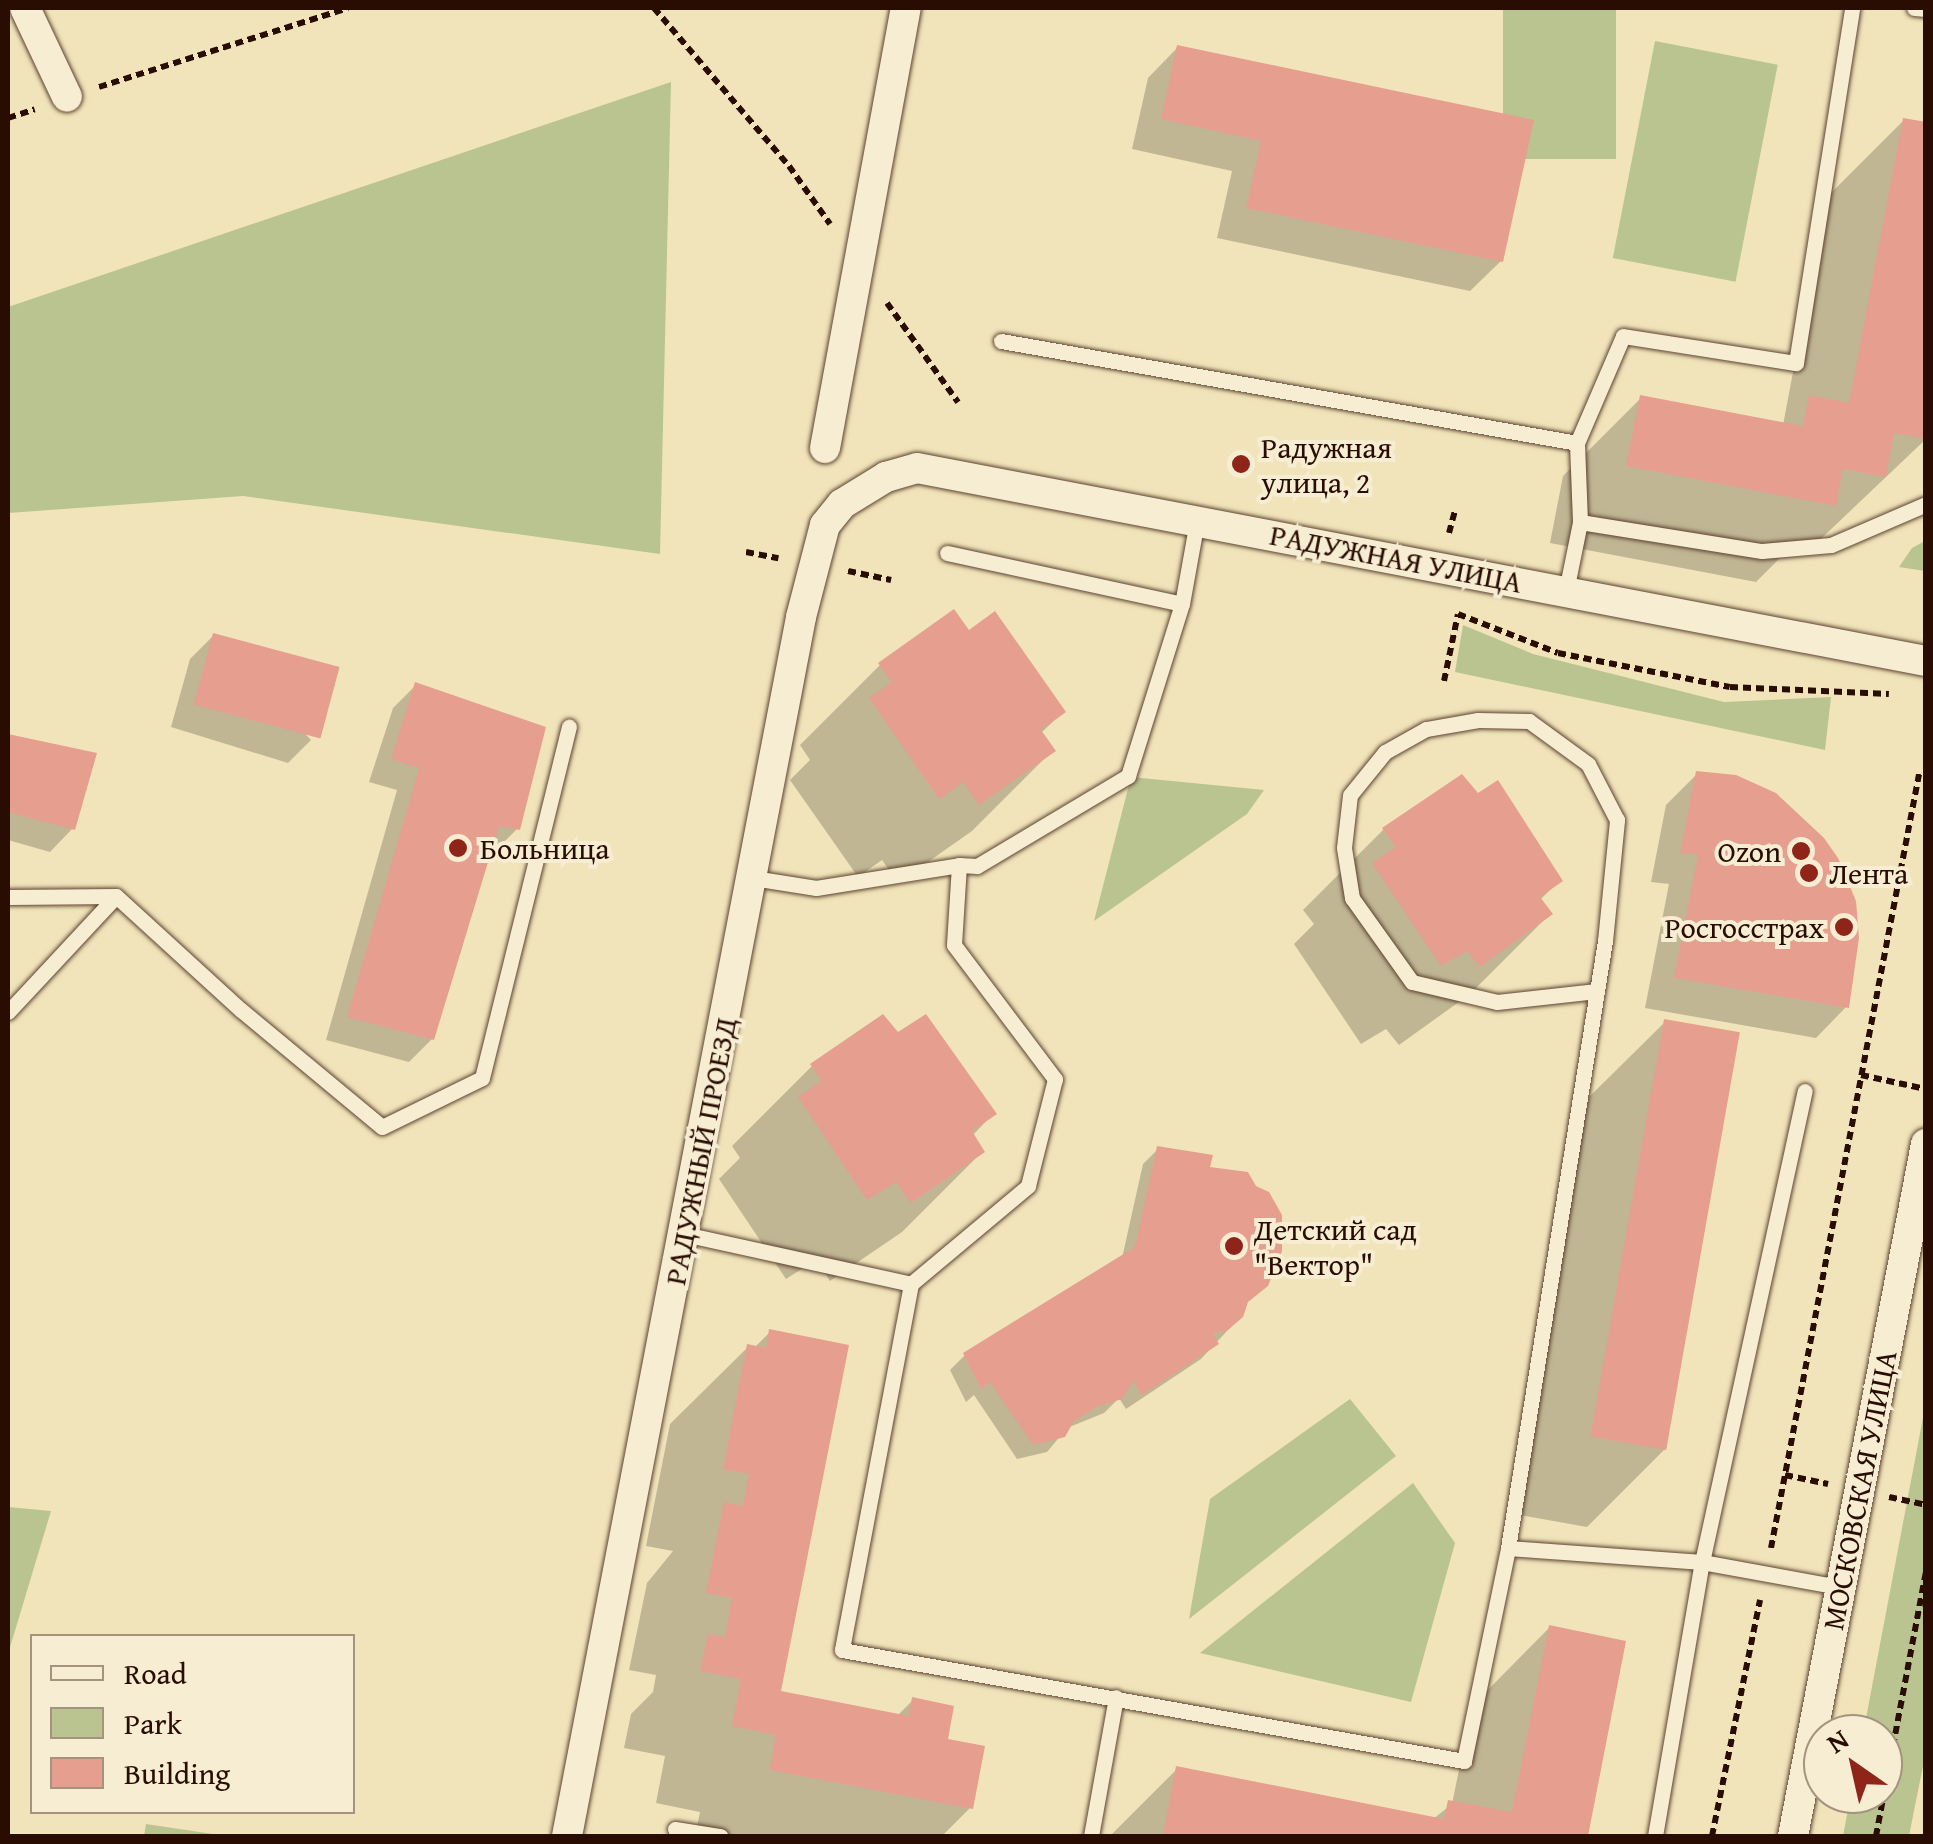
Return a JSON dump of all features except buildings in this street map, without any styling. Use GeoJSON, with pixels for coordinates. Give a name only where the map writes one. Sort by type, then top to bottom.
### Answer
{"type":"FeatureCollection","features":[{"type":"Feature","properties":{"kind":"street"},"geometry":{"type":"LineString","coordinates":[[25,8],[67,97]]}},
{"type":"Feature","properties":{"kind":"street"},"geometry":{"type":"LineString","coordinates":[[824,448],[906,8]]}},
{"type":"Feature","properties":{"kind":"street","name":"РАДУЖНАЯ УЛИЦА"},"geometry":{"type":"LineString","coordinates":[[868,485],[917,468],[1926,661]]}},
{"type":"Feature","properties":{"kind":"street","name":"РАДУЖНЫЙ ПРОЕЗД"},"geometry":{"type":"LineString","coordinates":[[566,1836],[814,560],[825,525],[842,504],[868,485]]}},
{"type":"Feature","properties":{"kind":"street","name":"МОСКОВСКАЯ УЛИЦА"},"geometry":{"type":"LineString","coordinates":[[1793,1836],[1926,1144]]}},
{"type":"Feature","properties":{"kind":"lane"},"geometry":{"type":"LineString","coordinates":[[1566,591],[1580,522],[1577,443],[1623,336],[1796,362],[1852,8]]}},
{"type":"Feature","properties":{"kind":"lane"},"geometry":{"type":"LineString","coordinates":[[1914,8],[1926,10]]}},
{"type":"Feature","properties":{"kind":"lane"},"geometry":{"type":"LineString","coordinates":[[1000,341],[1577,443]]}},
{"type":"Feature","properties":{"kind":"lane"},"geometry":{"type":"LineString","coordinates":[[1580,522],[1762,551],[1831,546],[1926,504]]}},
{"type":"Feature","properties":{"kind":"lane"},"geometry":{"type":"LineString","coordinates":[[753,878],[816,888],[958,864],[977,866],[1128,776],[1182,604],[1197,521]]}},
{"type":"Feature","properties":{"kind":"lane"},"geometry":{"type":"LineString","coordinates":[[947,553],[1182,604]]}},
{"type":"Feature","properties":{"kind":"lane"},"geometry":{"type":"LineString","coordinates":[[958,864],[954,945],[1055,1079],[1028,1186],[911,1284],[842,1650],[1464,1761],[1508,1548],[1596,990],[1616,820],[1588,764],[1530,721],[1478,720],[1426,729],[1385,752],[1350,795],[1344,848],[1352,898],[1412,982],[1497,1002],[1596,990]]}},
{"type":"Feature","properties":{"kind":"lane"},"geometry":{"type":"LineString","coordinates":[[8,898],[116,896],[241,1010],[382,1127],[482,1078],[569,727]]}},
{"type":"Feature","properties":{"kind":"lane"},"geometry":{"type":"LineString","coordinates":[[8,1012],[116,896]]}},
{"type":"Feature","properties":{"kind":"lane"},"geometry":{"type":"LineString","coordinates":[[1655,1836],[1702,1562],[1805,1090]]}},
{"type":"Feature","properties":{"kind":"lane"},"geometry":{"type":"LineString","coordinates":[[684,1234],[911,1284]]}},
{"type":"Feature","properties":{"kind":"lane"},"geometry":{"type":"LineString","coordinates":[[1508,1548],[1702,1562],[1840,1587]]}},
{"type":"Feature","properties":{"kind":"lane"},"geometry":{"type":"LineString","coordinates":[[1091,1836],[1116,1697]]}},
{"type":"Feature","properties":{"kind":"lane"},"geometry":{"type":"LineString","coordinates":[[675,1829],[720,1836]]}},
{"type":"Feature","properties":{"kind":"path"},"geometry":{"type":"LineString","coordinates":[[8,118],[348,8]]}},
{"type":"Feature","properties":{"kind":"path"},"geometry":{"type":"LineString","coordinates":[[654,8],[789,166],[834,229]]}},
{"type":"Feature","properties":{"kind":"path"},"geometry":{"type":"LineString","coordinates":[[879,292],[958,402]]}},
{"type":"Feature","properties":{"kind":"path"},"geometry":{"type":"LineString","coordinates":[[1449,534],[1455,510]]}},
{"type":"Feature","properties":{"kind":"path"},"geometry":{"type":"LineString","coordinates":[[746,552],[778,558]]}},
{"type":"Feature","properties":{"kind":"path"},"geometry":{"type":"LineString","coordinates":[[848,572],[891,580]]}},
{"type":"Feature","properties":{"kind":"path"},"geometry":{"type":"LineString","coordinates":[[1444,681],[1458,614],[1558,653],[1730,687],[1889,694]]}},
{"type":"Feature","properties":{"kind":"path"},"geometry":{"type":"LineString","coordinates":[[1712,1836],[1920,774]]}},
{"type":"Feature","properties":{"kind":"path"},"geometry":{"type":"LineString","coordinates":[[1862,1076],[1926,1088]]}},
{"type":"Feature","properties":{"kind":"path"},"geometry":{"type":"LineString","coordinates":[[1876,1836],[1926,1571]]}},
{"type":"Feature","properties":{"kind":"green space"},"geometry":{"type":"Polygon","coordinates":[[[1503,8],[1616,8],[1616,159],[1503,159],[1503,8]]]}},
{"type":"Feature","properties":{"kind":"green space"},"geometry":{"type":"Polygon","coordinates":[[[1655,41],[1778,65],[1736,282],[1613,258],[1655,41]]]}},
{"type":"Feature","properties":{"kind":"green space"},"geometry":{"type":"Polygon","coordinates":[[[671,82],[660,554],[243,496],[8,513],[8,307],[671,82]]]}},
{"type":"Feature","properties":{"kind":"green space"},"geometry":{"type":"Polygon","coordinates":[[[1925,541],[1925,571],[1899,567],[1912,548],[1925,541]]]}},
{"type":"Feature","properties":{"kind":"green space"},"geometry":{"type":"Polygon","coordinates":[[[1463,625],[1533,654],[1724,702],[1831,697],[1825,750],[1455,672],[1463,625]]]}},
{"type":"Feature","properties":{"kind":"green space"},"geometry":{"type":"Polygon","coordinates":[[[1131,777],[1264,790],[1247,814],[1094,921],[1131,777]]]}},
{"type":"Feature","properties":{"kind":"green space"},"geometry":{"type":"Polygon","coordinates":[[[1350,1399],[1396,1456],[1189,1619],[1210,1499],[1350,1399]]]}},
{"type":"Feature","properties":{"kind":"green space"},"geometry":{"type":"Polygon","coordinates":[[[1925,1407],[1926,1751],[1909,1836],[1843,1836],[1847,1814],[1903,1814],[1903,1714],[1867,1714],[1925,1407]]]}},
{"type":"Feature","properties":{"kind":"green space"},"geometry":{"type":"Polygon","coordinates":[[[1413,1483],[1455,1543],[1411,1702],[1200,1653],[1413,1483]]]}},
{"type":"Feature","properties":{"kind":"green space"},"geometry":{"type":"Polygon","coordinates":[[[8,1507],[51,1511],[8,1654],[8,1507]]]}},
{"type":"Feature","properties":{"kind":"green space"},"geometry":{"type":"Polygon","coordinates":[[[146,1824],[226,1836],[144,1836],[146,1824]]]}},
{"type":"Feature","properties":{"kind":"place","name":"Радужная улица, 2"},"geometry":{"type":"Point","coordinates":[1241,464]}},
{"type":"Feature","properties":{"kind":"place","name":"Больница"},"geometry":{"type":"Point","coordinates":[458,848]}},
{"type":"Feature","properties":{"kind":"place","name":"Ozon"},"geometry":{"type":"Point","coordinates":[1801,851]}},
{"type":"Feature","properties":{"kind":"place","name":"Лента"},"geometry":{"type":"Point","coordinates":[1809,873]}},
{"type":"Feature","properties":{"kind":"place","name":"Росгосстрах"},"geometry":{"type":"Point","coordinates":[1844,927]}},
{"type":"Feature","properties":{"kind":"place","name":"Детский сад \"Вектор\""},"geometry":{"type":"Point","coordinates":[1234,1246]}}]}
